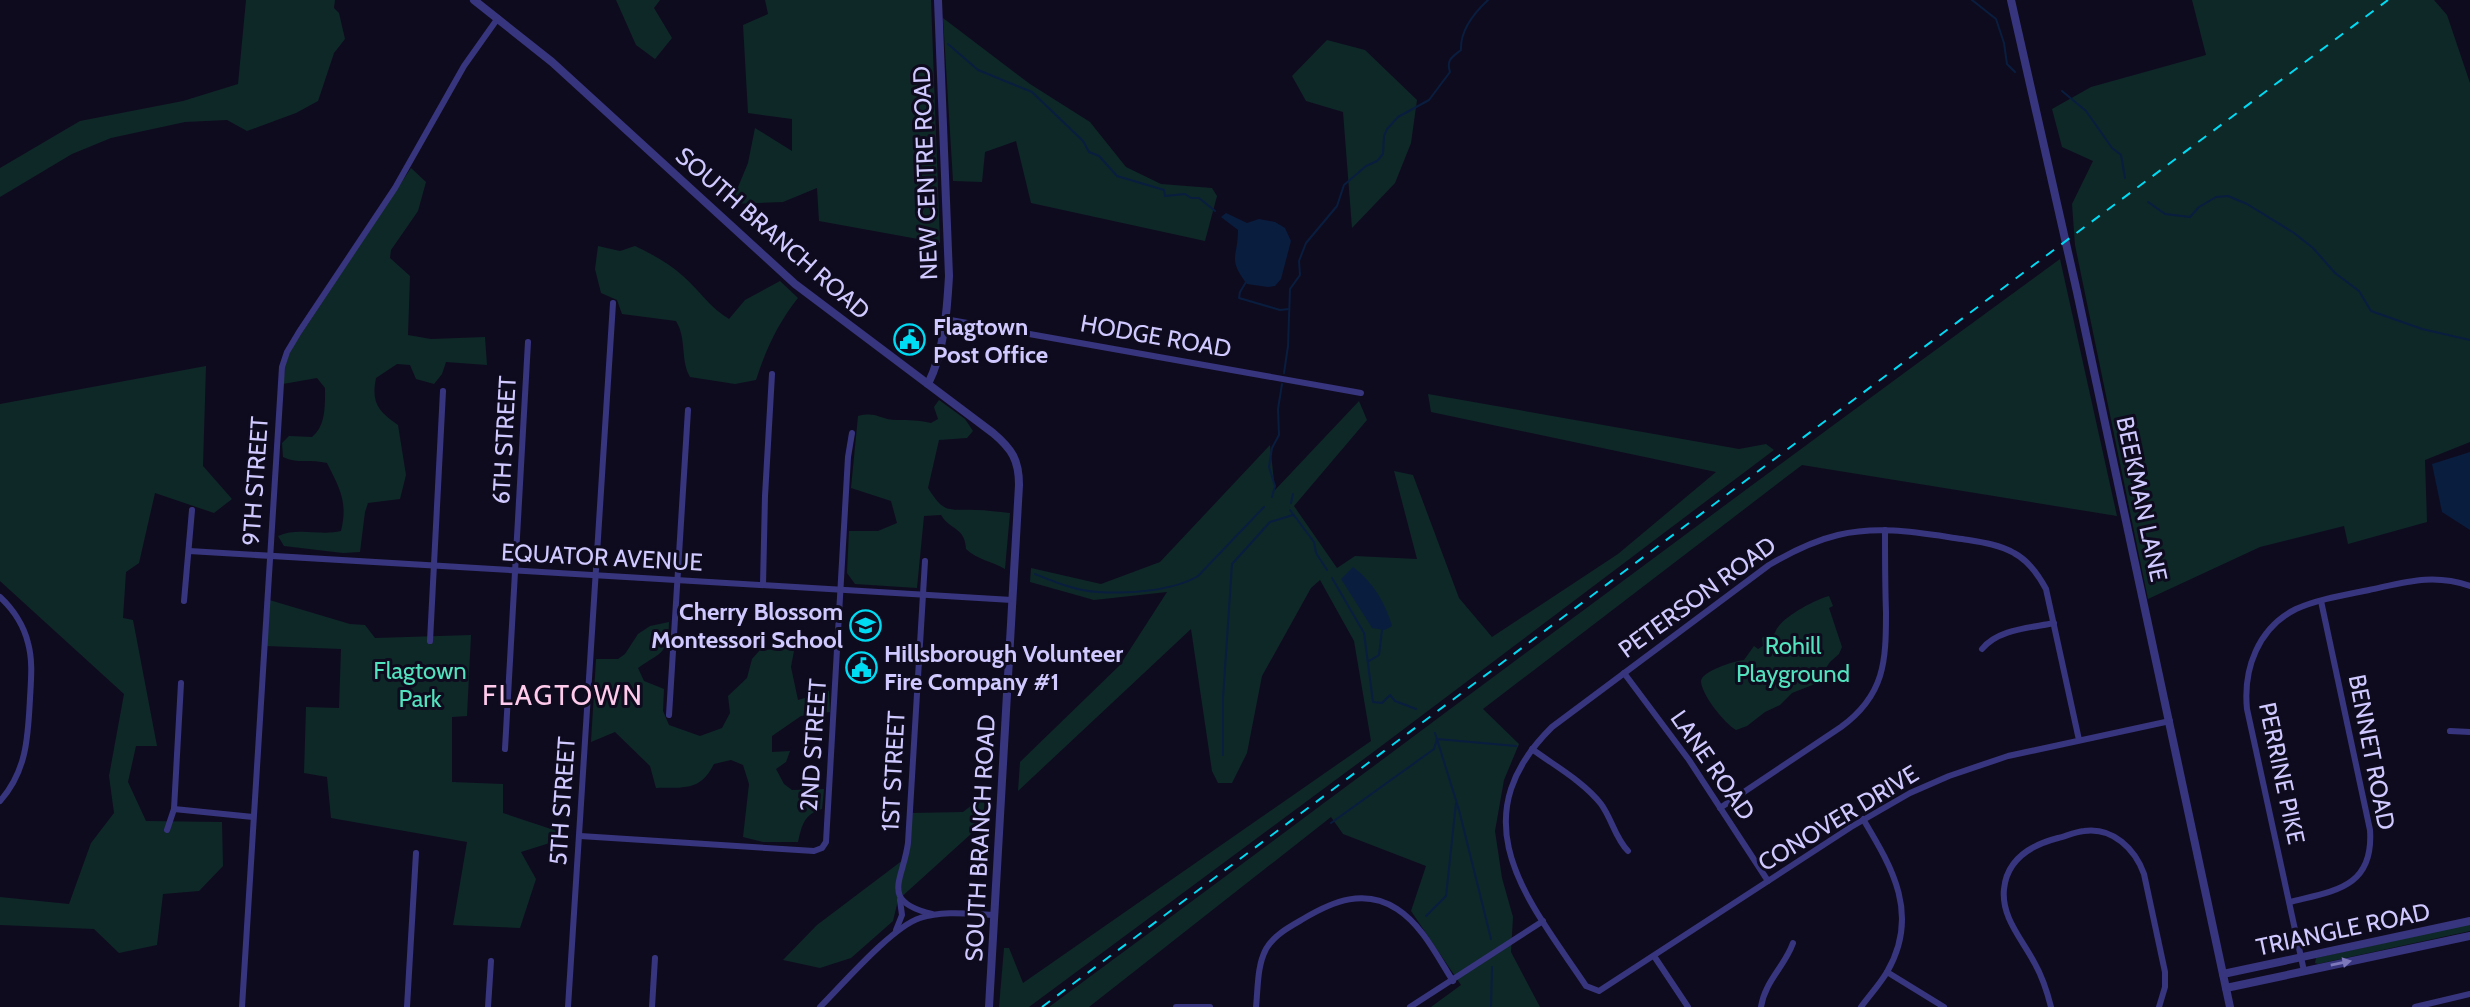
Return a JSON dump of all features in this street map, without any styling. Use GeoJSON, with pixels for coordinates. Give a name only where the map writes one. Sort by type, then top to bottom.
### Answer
{"type":"FeatureCollection","features":[{"type":"Feature","properties":{"kind":"street","name":"SOUTH BRANCH ROAD"},"geometry":{"type":"LineString","coordinates":[[474,0],[552,62],[795,284],[1007,444],[1016,457],[1019,485],[989,1007]]}},
{"type":"Feature","properties":{"kind":"street","name":"NEW CENTRE ROAD"},"geometry":{"type":"LineString","coordinates":[[928,384],[938,358],[949,276],[938,0]]}},
{"type":"Feature","properties":{"kind":"street","name":"BEEKMAN LANE"},"geometry":{"type":"LineString","coordinates":[[2011,0],[2077,292],[2231,1007]]}},
{"type":"Feature","properties":{"kind":"street","name":"9TH STREET"},"geometry":{"type":"LineString","coordinates":[[242,1007],[281,381],[287,352],[395,188],[475,48],[498,18]]}},
{"type":"Feature","properties":{"kind":"street","name":"5TH STREET"},"geometry":{"type":"LineString","coordinates":[[568,1007],[613,303]]}},
{"type":"Feature","properties":{"kind":"street","name":"HODGE ROAD"},"geometry":{"type":"LineString","coordinates":[[945,319],[1361,393]]}},
{"type":"Feature","properties":{"kind":"street","name":"6TH STREET"},"geometry":{"type":"LineString","coordinates":[[505,749],[528,342]]}},
{"type":"Feature","properties":{"kind":"street"},"geometry":{"type":"LineString","coordinates":[[762,585],[772,374]]}},
{"type":"Feature","properties":{"kind":"street"},"geometry":{"type":"LineString","coordinates":[[430,641],[443,391]]}},
{"type":"Feature","properties":{"kind":"street"},"geometry":{"type":"LineString","coordinates":[[669,715],[688,410]]}},
{"type":"Feature","properties":{"kind":"street","name":"2ND STREET"},"geometry":{"type":"LineString","coordinates":[[580,836],[814,851],[822,848],[826,842],[852,433]]}},
{"type":"Feature","properties":{"kind":"street"},"geometry":{"type":"LineString","coordinates":[[184,601],[192,510]]}},
{"type":"Feature","properties":{"kind":"street"},"geometry":{"type":"LineString","coordinates":[[1720,808],[1842,727],[1869,700],[1880,680],[1885,657],[1885,530]]}},
{"type":"Feature","properties":{"kind":"street","name":"PETERSON ROAD"},"geometry":{"type":"LineString","coordinates":[[1591,990],[1526,895],[1514,869],[1507,833],[1513,785],[1532,749],[1552,727],[1784,556],[1839,535],[1885,530],[1908,531],[1987,544],[2011,551],[2027,562],[2046,589],[2080,740]]}},
{"type":"Feature","properties":{"kind":"street","name":"EQUATOR AVENUE"},"geometry":{"type":"LineString","coordinates":[[189,551],[1012,600]]}},
{"type":"Feature","properties":{"kind":"street","name":"1ST STREET"},"geometry":{"type":"LineString","coordinates":[[895,932],[902,915],[897,883],[908,843],[925,561]]}},
{"type":"Feature","properties":{"kind":"street","name":"PERRINE PIKE"},"geometry":{"type":"LineString","coordinates":[[2304,971],[2247,709],[2246,685],[2254,653],[2268,632],[2286,615],[2321,601],[2418,580],[2445,579],[2470,586]]}},
{"type":"Feature","properties":{"kind":"street"},"geometry":{"type":"LineString","coordinates":[[0,597],[23,630],[28,641],[32,667],[24,759],[13,784],[0,800]]}},
{"type":"Feature","properties":{"kind":"street","name":"BENNET ROAD"},"geometry":{"type":"LineString","coordinates":[[2290,902],[2327,893],[2348,884],[2361,871],[2370,850],[2370,830],[2321,601]]}},
{"type":"Feature","properties":{"kind":"street"},"geometry":{"type":"LineString","coordinates":[[1982,649],[1989,640],[2002,634],[2054,622]]}},
{"type":"Feature","properties":{"kind":"street","name":"LANE ROAD"},"geometry":{"type":"LineString","coordinates":[[1624,673],[1689,760],[1768,881]]}},
{"type":"Feature","properties":{"kind":"street"},"geometry":{"type":"LineString","coordinates":[[167,830],[174,809],[181,682]]}},
{"type":"Feature","properties":{"kind":"street","name":"CONOVER DRIVE"},"geometry":{"type":"LineString","coordinates":[[1591,990],[1604,989],[1863,820],[1910,793],[1949,775],[2008,756],[2170,721]]}},
{"type":"Feature","properties":{"kind":"street"},"geometry":{"type":"LineString","coordinates":[[2450,731],[2470,732]]}},
{"type":"Feature","properties":{"kind":"street"},"geometry":{"type":"LineString","coordinates":[[1532,749],[1595,797],[1609,817],[1619,842],[1628,852]]}},
{"type":"Feature","properties":{"kind":"street"},"geometry":{"type":"LineString","coordinates":[[174,809],[253,817]]}},
{"type":"Feature","properties":{"kind":"street"},"geometry":{"type":"LineString","coordinates":[[1861,1007],[1887,972],[1901,930],[1900,897],[1891,867],[1863,820]]}},
{"type":"Feature","properties":{"kind":"street"},"geometry":{"type":"LineString","coordinates":[[2052,1007],[2035,963],[2005,910],[2005,878],[2015,861],[2032,847],[2084,831],[2095,831],[2114,837],[2133,850],[2139,860],[2165,972],[2165,987],[2159,1007]]}},
{"type":"Feature","properties":{"kind":"street"},"geometry":{"type":"LineString","coordinates":[[407,1007],[416,853]]}},
{"type":"Feature","properties":{"kind":"street"},"geometry":{"type":"LineString","coordinates":[[899,898],[917,911],[932,914],[995,915]]}},
{"type":"Feature","properties":{"kind":"street"},"geometry":{"type":"LineString","coordinates":[[1256,1007],[1262,958],[1275,937],[1324,907],[1349,898],[1384,902],[1406,915],[1420,930],[1453,981]]}},
{"type":"Feature","properties":{"kind":"street"},"geometry":{"type":"LineString","coordinates":[[820,1007],[895,932],[914,920],[932,914]]}},
{"type":"Feature","properties":{"kind":"street"},"geometry":{"type":"LineString","coordinates":[[1410,1007],[1543,921]]}},
{"type":"Feature","properties":{"kind":"street","name":"TRIANGLE ROAD"},"geometry":{"type":"LineString","coordinates":[[2223,974],[2470,921]]}},
{"type":"Feature","properties":{"kind":"street","name":"TRIANGLE ROAD"},"geometry":{"type":"LineString","coordinates":[[2226,988],[2470,936]]}},
{"type":"Feature","properties":{"kind":"street"},"geometry":{"type":"LineString","coordinates":[[1761,1007],[1768,983],[1788,958],[1793,943]]}},
{"type":"Feature","properties":{"kind":"street"},"geometry":{"type":"LineString","coordinates":[[1654,956],[1688,1007]]}},
{"type":"Feature","properties":{"kind":"street"},"geometry":{"type":"LineString","coordinates":[[652,1007],[655,958]]}},
{"type":"Feature","properties":{"kind":"street"},"geometry":{"type":"LineString","coordinates":[[488,1007],[491,961]]}},
{"type":"Feature","properties":{"kind":"street"},"geometry":{"type":"LineString","coordinates":[[1887,972],[1944,1007]]}},
{"type":"Feature","properties":{"kind":"street"},"geometry":{"type":"LineString","coordinates":[[2415,1007],[2470,995]]}},
{"type":"Feature","properties":{"kind":"street"},"geometry":{"type":"LineString","coordinates":[[1176,1007],[1210,1007]]}},
{"type":"Feature","properties":{"kind":"green space"},"geometry":{"type":"Polygon","coordinates":[[[246,0],[335,0],[334,8],[339,13],[345,39],[334,53],[318,101],[296,113],[247,131],[227,120],[185,122],[111,138],[72,154],[0,197],[0,168],[80,121],[183,101],[238,84],[246,0]]]}},
{"type":"Feature","properties":{"kind":"green space"},"geometry":{"type":"Polygon","coordinates":[[[616,0],[660,0],[654,8],[672,38],[655,59],[636,45],[616,0]]]}},
{"type":"Feature","properties":{"kind":"green space"},"geometry":{"type":"Polygon","coordinates":[[[765,0],[931,0],[940,243],[819,221],[817,188],[783,202],[731,204],[748,163],[755,128],[792,151],[792,119],[748,113],[743,25],[768,14],[765,0]]]}},
{"type":"Feature","properties":{"kind":"green space"},"geometry":{"type":"Polygon","coordinates":[[[2192,0],[2434,0],[2447,15],[2470,83],[2470,442],[2425,460],[2427,522],[2348,544],[2344,526],[2260,547],[2148,599],[2075,245],[2072,204],[2093,161],[2062,147],[2052,109],[2091,87],[2206,55],[2192,0]]]}},
{"type":"Feature","properties":{"kind":"green space"},"geometry":{"type":"Polygon","coordinates":[[[943,18],[1030,84],[1090,122],[1126,167],[1161,184],[1212,188],[1217,196],[1205,241],[1031,203],[1016,141],[985,152],[982,182],[953,181],[943,18]]]}},
{"type":"Feature","properties":{"kind":"green space"},"geometry":{"type":"Polygon","coordinates":[[[1327,40],[1365,50],[1417,100],[1411,143],[1395,183],[1352,228],[1343,112],[1306,101],[1292,76],[1327,40]]]}},
{"type":"Feature","properties":{"kind":"green space"},"geometry":{"type":"Polygon","coordinates":[[[411,168],[426,182],[418,211],[391,250],[390,258],[410,276],[408,335],[431,339],[485,337],[487,365],[446,362],[442,374],[434,384],[416,379],[410,365],[397,364],[376,378],[375,400],[381,411],[398,425],[406,475],[400,499],[368,503],[360,552],[343,553],[284,546],[278,536],[285,533],[341,531],[344,512],[339,488],[327,463],[283,457],[282,443],[289,436],[312,437],[320,427],[325,408],[325,388],[317,378],[283,384],[290,351],[411,168]]]}},
{"type":"Feature","properties":{"kind":"green space"},"geometry":{"type":"Polygon","coordinates":[[[598,246],[620,251],[635,246],[667,263],[729,319],[745,300],[780,281],[798,298],[773,337],[756,380],[735,384],[690,377],[676,321],[622,314],[617,300],[601,293],[595,269],[598,246]]]}},
{"type":"Feature","properties":{"kind":"green space"},"geometry":{"type":"Polygon","coordinates":[[[2060,259],[2117,516],[1802,465],[1483,709],[1519,744],[1504,780],[1495,831],[1502,878],[1513,917],[1511,952],[1540,1007],[1431,1007],[1461,985],[1411,911],[1426,866],[1343,834],[1331,817],[1089,1007],[1049,1007],[1680,539],[2060,259]]]}},
{"type":"Feature","properties":{"kind":"green space"},"geometry":{"type":"Polygon","coordinates":[[[206,366],[203,466],[232,499],[214,513],[155,493],[139,563],[126,572],[123,618],[133,620],[157,746],[136,746],[128,782],[146,821],[222,822],[223,866],[199,891],[163,894],[157,945],[119,953],[94,929],[0,925],[0,897],[69,904],[91,843],[114,813],[109,776],[124,694],[0,581],[0,404],[206,366]]]}},
{"type":"Feature","properties":{"kind":"green space"},"geometry":{"type":"Polygon","coordinates":[[[1428,394],[1739,449],[1766,444],[1774,450],[1029,1007],[999,1007],[1004,948],[1009,948],[1023,983],[1371,741],[1354,641],[1320,580],[1311,588],[1262,676],[1247,753],[1232,783],[1218,783],[1212,771],[1191,629],[1018,791],[1020,762],[1120,665],[1167,592],[1094,600],[1030,582],[1031,568],[1101,584],[1160,562],[1270,445],[1275,490],[1359,401],[1367,420],[1294,506],[1337,568],[1355,556],[1417,559],[1394,471],[1413,475],[1459,598],[1492,637],[1618,554],[1716,472],[1431,412],[1428,394]]]}},
{"type":"Feature","properties":{"kind":"green space"},"geometry":{"type":"Polygon","coordinates":[[[939,400],[965,419],[973,431],[967,438],[939,440],[928,488],[938,502],[947,508],[1010,513],[1005,569],[975,556],[966,549],[963,537],[941,515],[924,516],[917,588],[855,584],[847,573],[849,531],[878,531],[897,523],[891,501],[851,488],[858,416],[870,415],[891,420],[931,423],[938,419],[934,407],[939,400]]]}},
{"type":"Feature","properties":{"kind":"green space","name":"Rohill Playground"},"geometry":{"type":"Polygon","coordinates":[[[1829,596],[1833,606],[1829,608],[1842,647],[1839,654],[1815,684],[1792,693],[1780,705],[1765,712],[1747,726],[1736,730],[1731,727],[1705,693],[1701,681],[1703,677],[1719,667],[1744,660],[1754,646],[1758,649],[1763,646],[1762,638],[1775,633],[1789,616],[1829,596]]]}},
{"type":"Feature","properties":{"kind":"green space","name":"Flagtown Park"},"geometry":{"type":"Polygon","coordinates":[[[266,599],[350,624],[365,625],[375,638],[471,635],[467,716],[452,717],[452,782],[503,784],[503,813],[572,836],[521,852],[536,879],[520,928],[453,925],[467,842],[331,818],[327,777],[304,773],[306,707],[339,708],[341,649],[266,646],[266,599]]]}},
{"type":"Feature","properties":{"kind":"green space"},"geometry":{"type":"Polygon","coordinates":[[[669,622],[665,647],[638,668],[644,681],[664,689],[663,711],[669,725],[700,736],[722,728],[730,713],[728,696],[747,678],[752,659],[760,650],[780,649],[796,640],[791,667],[798,700],[829,691],[830,712],[801,716],[772,736],[772,752],[790,751],[786,762],[776,769],[784,784],[792,790],[824,789],[822,809],[811,814],[805,821],[798,842],[763,842],[743,837],[749,784],[743,765],[731,760],[714,764],[697,784],[656,788],[650,766],[615,732],[591,742],[596,659],[618,659],[625,654],[638,634],[650,626],[669,622]]]}},
{"type":"Feature","properties":{"kind":"green space"},"geometry":{"type":"Polygon","coordinates":[[[985,795],[983,823],[898,900],[893,921],[851,958],[820,968],[783,960],[817,925],[907,857],[910,813],[963,812],[985,795]]]}},
{"type":"Feature","properties":{"kind":"green space"},"geometry":{"type":"Polygon","coordinates":[[[2470,924],[2470,931],[2315,963],[2316,958],[2470,924]]]}},
{"type":"Feature","properties":{"kind":"water"},"geometry":{"type":"Polygon","coordinates":[[[1226,213],[1247,223],[1259,219],[1275,222],[1285,228],[1291,241],[1281,279],[1275,286],[1247,284],[1235,263],[1238,230],[1221,217],[1226,213]]]}},
{"type":"Feature","properties":{"kind":"water"},"geometry":{"type":"Polygon","coordinates":[[[2470,452],[2470,530],[2442,512],[2432,464],[2470,452]]]}},
{"type":"Feature","properties":{"kind":"water"},"geometry":{"type":"Polygon","coordinates":[[[1353,567],[1367,579],[1377,593],[1392,626],[1385,630],[1372,628],[1341,579],[1353,567]]]}},
{"type":"Feature","properties":{"kind":"waterway"},"geometry":{"type":"LineString","coordinates":[[1284,373],[1290,289],[1300,275],[1299,261],[1306,243],[1337,206],[1344,185],[1383,154],[1387,129],[1398,117],[1429,100],[1450,72],[1449,62],[1461,50],[1465,29],[1488,0]]}},
{"type":"Feature","properties":{"kind":"waterway"},"geometry":{"type":"LineString","coordinates":[[1972,0],[1996,19],[2007,64],[2015,72]]}},
{"type":"Feature","properties":{"kind":"waterway"},"geometry":{"type":"LineString","coordinates":[[948,44],[978,70],[1032,92],[1083,141],[1089,152],[1099,156],[1117,176],[1164,190],[1165,196],[1185,194],[1191,198],[1199,198],[1215,211]]}},
{"type":"Feature","properties":{"kind":"waterway"},"geometry":{"type":"LineString","coordinates":[[2062,91],[2086,111],[2112,148],[2121,155],[2125,178]]}},
{"type":"Feature","properties":{"kind":"waterway"},"geometry":{"type":"LineString","coordinates":[[2148,202],[2165,214],[2190,217],[2199,207],[2216,197],[2228,196],[2247,204],[2313,248],[2335,273],[2359,291],[2371,311],[2422,329],[2470,340]]}},
{"type":"Feature","properties":{"kind":"waterway"},"geometry":{"type":"LineString","coordinates":[[1246,282],[1239,298],[1280,310],[1289,309]]}},
{"type":"Feature","properties":{"kind":"waterway"},"geometry":{"type":"LineString","coordinates":[[1272,497],[1275,486],[1269,467],[1272,448],[1279,435],[1278,409],[1282,384]]}},
{"type":"Feature","properties":{"kind":"waterway"},"geometry":{"type":"LineString","coordinates":[[1291,503],[1293,494]]}},
{"type":"Feature","properties":{"kind":"waterway"},"geometry":{"type":"LineString","coordinates":[[1035,574],[1074,588],[1098,592],[1136,592],[1176,585],[1198,576],[1264,507]]}},
{"type":"Feature","properties":{"kind":"waterway"},"geometry":{"type":"LineString","coordinates":[[1290,510],[1314,542],[1316,553],[1327,570]]}},
{"type":"Feature","properties":{"kind":"waterway"},"geometry":{"type":"LineString","coordinates":[[1223,755],[1223,698],[1232,564],[1270,522],[1293,515]]}},
{"type":"Feature","properties":{"kind":"waterway"},"geometry":{"type":"LineString","coordinates":[[1332,578],[1364,633],[1373,702],[1382,703],[1390,695],[1395,701],[1416,709]]}},
{"type":"Feature","properties":{"kind":"waterway"},"geometry":{"type":"LineString","coordinates":[[1369,661],[1379,655],[1382,630]]}},
{"type":"Feature","properties":{"kind":"waterway"},"geometry":{"type":"LineString","coordinates":[[1435,733],[1459,810],[1491,939]]}},
{"type":"Feature","properties":{"kind":"waterway"},"geometry":{"type":"LineString","coordinates":[[1331,823],[1434,749],[1437,739],[1516,746]]}},
{"type":"Feature","properties":{"kind":"waterway"},"geometry":{"type":"LineString","coordinates":[[1426,916],[1446,896],[1456,803]]}},
{"type":"Feature","properties":{"kind":"waterway"},"geometry":{"type":"LineString","coordinates":[[1491,1007],[1492,967]]}},
{"type":"Feature","properties":{"kind":"railway"},"geometry":{"type":"LineString","coordinates":[[1042,1007],[2388,0]]}},
{"type":"Feature","properties":{"kind":"place","name":"Flagtown Post Office"},"geometry":{"type":"Point","coordinates":[910,340]}},
{"type":"Feature","properties":{"kind":"place","name":"Cherry Blossom Montessori School"},"geometry":{"type":"Point","coordinates":[866,625]}},
{"type":"Feature","properties":{"kind":"place","name":"Hillsborough Volunteer Fire Company #1"},"geometry":{"type":"Point","coordinates":[861,667]}},
{"type":"Feature","properties":{"kind":"district","name":"FLAGTOWN"},"geometry":{"type":"Point","coordinates":[563,695]}}]}
